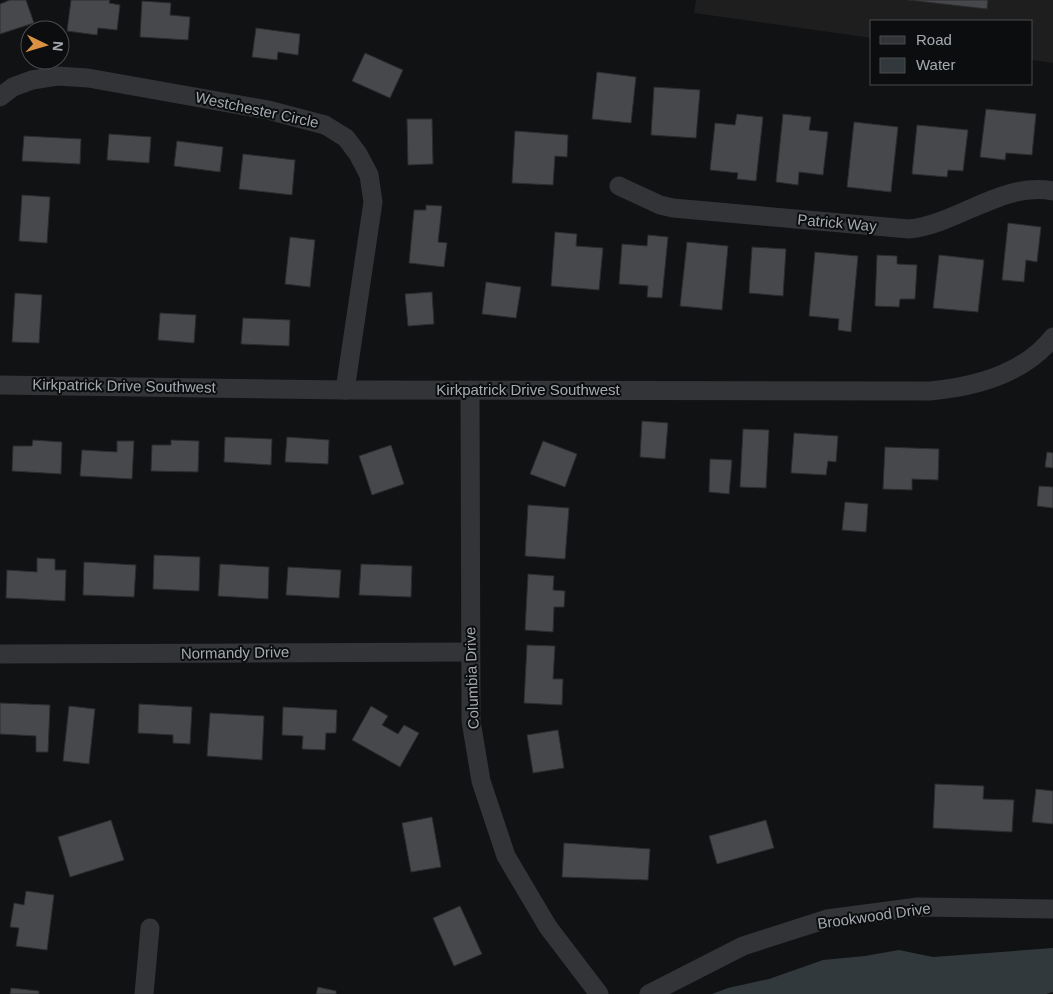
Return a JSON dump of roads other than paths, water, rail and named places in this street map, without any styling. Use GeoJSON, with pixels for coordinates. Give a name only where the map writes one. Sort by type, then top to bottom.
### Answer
{"type":"FeatureCollection","features":[{"type":"Feature","properties":{"kind":"street","name":"Westchester Circle"},"geometry":{"type":"LineString","coordinates":[[0,97],[13,87],[32,80],[57,76],[88,78],[268,110],[325,125],[346,138],[358,154],[369,175],[373,202],[345,390]]}},
{"type":"Feature","properties":{"kind":"street","name":"Patrick Way"},"geometry":{"type":"LineString","coordinates":[[619,186],[660,205],[673,208],[909,229],[929,226],[1024,190],[1053,191]]}},
{"type":"Feature","properties":{"kind":"street","name":"Kirkpatrick Drive Southwest"},"geometry":{"type":"LineString","coordinates":[[0,385],[345,390],[930,391],[960,388],[986,381],[1014,368],[1051,346]]}},
{"type":"Feature","properties":{"kind":"street","name":"Columbia Drive"},"geometry":{"type":"LineString","coordinates":[[470,390],[469,652],[471,721],[481,781],[506,856],[548,927],[599,994]]}},
{"type":"Feature","properties":{"kind":"street","name":"Normandy Drive"},"geometry":{"type":"LineString","coordinates":[[0,654],[469,652]]}},
{"type":"Feature","properties":{"kind":"street","name":"Brookwood Drive"},"geometry":{"type":"LineString","coordinates":[[649,994],[744,946],[828,919],[918,907],[1053,909]]}},
{"type":"Feature","properties":{"kind":"street"},"geometry":{"type":"LineString","coordinates":[[144,994],[150,928]]}},
{"type":"Feature","properties":{"kind":"water"},"geometry":{"type":"Polygon","coordinates":[[[1053,948],[1053,992],[1046,994],[712,994],[728,988],[769,979],[823,960],[865,956],[899,950],[933,957],[1053,948]]]}}]}
